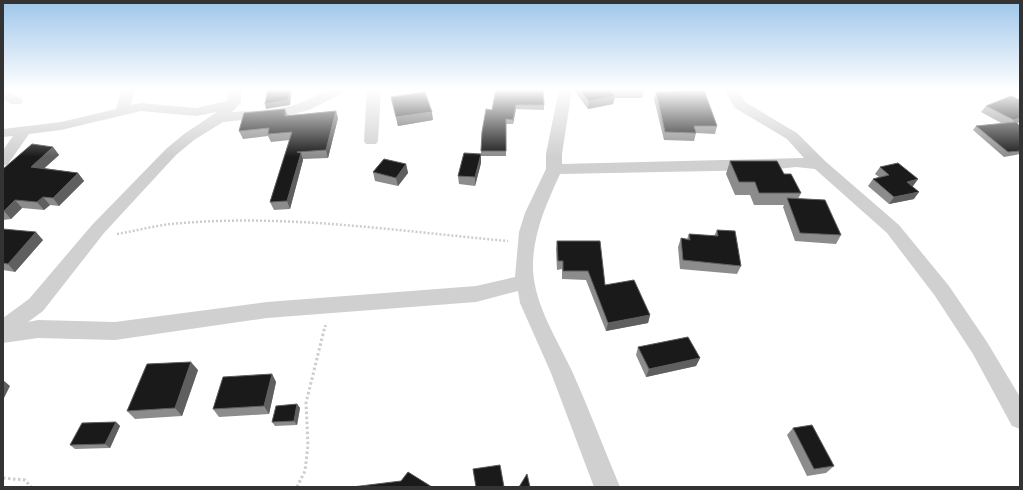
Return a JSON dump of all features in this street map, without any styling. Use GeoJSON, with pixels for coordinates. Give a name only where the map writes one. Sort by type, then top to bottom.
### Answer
{"type":"FeatureCollection","features":[{"type":"Feature","properties":{"kind":"street"},"geometry":{"type":"LineString","coordinates":[[3,133],[23,132],[61,126],[115,112]]}},
{"type":"Feature","properties":{"kind":"street"},"geometry":{"type":"LineString","coordinates":[[3,329],[36,305],[90,239],[179,144],[219,118],[223,112]]}},
{"type":"Feature","properties":{"kind":"street"},"geometry":{"type":"LineString","coordinates":[[219,118],[281,112]]}},
{"type":"Feature","properties":{"kind":"street"},"geometry":{"type":"LineString","coordinates":[[371,140],[374,112]]}},
{"type":"Feature","properties":{"kind":"street"},"geometry":{"type":"LineString","coordinates":[[561,112],[554,154],[554,169],[534,213],[526,243],[524,268],[525,282],[530,303],[562,373],[607,487]]}},
{"type":"Feature","properties":{"kind":"street"},"geometry":{"type":"LineString","coordinates":[[750,112],[792,136],[819,164],[879,215],[920,263],[980,348],[1020,418]]}},
{"type":"Feature","properties":{"kind":"street"},"geometry":{"type":"LineString","coordinates":[[3,161],[23,132]]}},
{"type":"Feature","properties":{"kind":"street"},"geometry":{"type":"LineString","coordinates":[[554,169],[768,165],[796,162],[819,164]]}},
{"type":"Feature","properties":{"kind":"street"},"geometry":{"type":"LineString","coordinates":[[3,334],[38,329],[115,331],[267,310],[476,294],[525,282]]}},
{"type":"Feature","properties":{"kind":"path"},"geometry":{"type":"LineString","coordinates":[[90,239],[169,224],[209,221],[290,221],[526,243]]}},
{"type":"Feature","properties":{"kind":"path"},"geometry":{"type":"LineString","coordinates":[[297,487],[305,471],[308,445],[306,403],[320,343],[334,306]]}},
{"type":"Feature","properties":{"kind":"path"},"geometry":{"type":"LineString","coordinates":[[3,478],[25,480],[30,487]]}},
{"type":"Feature","properties":{"kind":"building"},"geometry":{"type":"Polygon","coordinates":[[[285,112],[285,116],[336,112],[326,150],[297,152],[301,153],[287,201],[270,202],[292,132],[268,134],[269,128],[239,131],[244,113],[285,112]]]}},
{"type":"Feature","properties":{"kind":"building"},"geometry":{"type":"Polygon","coordinates":[[[395,112],[432,112],[396,117],[395,112]]]}},
{"type":"Feature","properties":{"kind":"building"},"geometry":{"type":"Polygon","coordinates":[[[486,112],[515,112],[513,120],[506,119],[506,151],[481,151],[486,112]]]}},
{"type":"Feature","properties":{"kind":"building"},"geometry":{"type":"Polygon","coordinates":[[[660,112],[712,112],[717,126],[694,126],[696,133],[665,132],[660,112]]]}},
{"type":"Feature","properties":{"kind":"building"},"geometry":{"type":"Polygon","coordinates":[[[998,112],[1020,112],[1020,118],[1014,120],[998,112]]]}},
{"type":"Feature","properties":{"kind":"building"},"geometry":{"type":"Polygon","coordinates":[[[1016,122],[1020,126],[1020,151],[1008,152],[976,126],[1016,122]]]}},
{"type":"Feature","properties":{"kind":"building"},"geometry":{"type":"Polygon","coordinates":[[[32,144],[53,147],[31,167],[78,173],[53,198],[43,197],[37,202],[15,200],[3,211],[3,169],[32,144]]]}},
{"type":"Feature","properties":{"kind":"building"},"geometry":{"type":"Polygon","coordinates":[[[464,153],[481,154],[475,177],[458,176],[464,153]]]}},
{"type":"Feature","properties":{"kind":"building"},"geometry":{"type":"Polygon","coordinates":[[[384,159],[406,164],[396,178],[373,172],[384,159]]]}},
{"type":"Feature","properties":{"kind":"building"},"geometry":{"type":"Polygon","coordinates":[[[730,161],[777,161],[784,174],[791,174],[801,193],[759,193],[755,182],[739,182],[730,161]]]}},
{"type":"Feature","properties":{"kind":"building"},"geometry":{"type":"Polygon","coordinates":[[[898,163],[918,179],[907,182],[919,192],[894,197],[873,179],[889,175],[880,167],[898,163]]]}},
{"type":"Feature","properties":{"kind":"building"},"geometry":{"type":"Polygon","coordinates":[[[787,198],[825,200],[841,235],[800,233],[787,198]]]}},
{"type":"Feature","properties":{"kind":"building"},"geometry":{"type":"Polygon","coordinates":[[[3,229],[36,232],[8,264],[3,263],[3,229]]]}},
{"type":"Feature","properties":{"kind":"building"},"geometry":{"type":"Polygon","coordinates":[[[717,230],[735,231],[741,266],[683,260],[681,238],[690,240],[689,234],[718,236],[717,230]]]}},
{"type":"Feature","properties":{"kind":"building"},"geometry":{"type":"Polygon","coordinates":[[[557,241],[600,241],[605,285],[634,280],[650,315],[608,323],[588,271],[563,271],[563,261],[558,261],[557,241]]]}},
{"type":"Feature","properties":{"kind":"building"},"geometry":{"type":"Polygon","coordinates":[[[688,337],[700,358],[649,369],[638,347],[688,337]]]}},
{"type":"Feature","properties":{"kind":"building"},"geometry":{"type":"Polygon","coordinates":[[[191,362],[175,408],[127,411],[147,364],[191,362]]]}},
{"type":"Feature","properties":{"kind":"building"},"geometry":{"type":"Polygon","coordinates":[[[272,374],[264,406],[213,409],[223,377],[272,374]]]}},
{"type":"Feature","properties":{"kind":"building"},"geometry":{"type":"Polygon","coordinates":[[[297,404],[294,421],[272,422],[276,406],[297,404]]]}},
{"type":"Feature","properties":{"kind":"building"},"geometry":{"type":"Polygon","coordinates":[[[116,422],[105,444],[70,445],[82,423],[116,422]]]}},
{"type":"Feature","properties":{"kind":"building"},"geometry":{"type":"Polygon","coordinates":[[[812,425],[834,466],[814,469],[793,428],[812,425]]]}},
{"type":"Feature","properties":{"kind":"building"},"geometry":{"type":"Polygon","coordinates":[[[500,465],[504,487],[476,487],[473,469],[500,465]]]}},
{"type":"Feature","properties":{"kind":"building"},"geometry":{"type":"Polygon","coordinates":[[[408,472],[432,487],[352,487],[401,481],[408,472]]]}},
{"type":"Feature","properties":{"kind":"building"},"geometry":{"type":"Polygon","coordinates":[[[527,474],[530,487],[519,487],[527,474]]]}}]}
